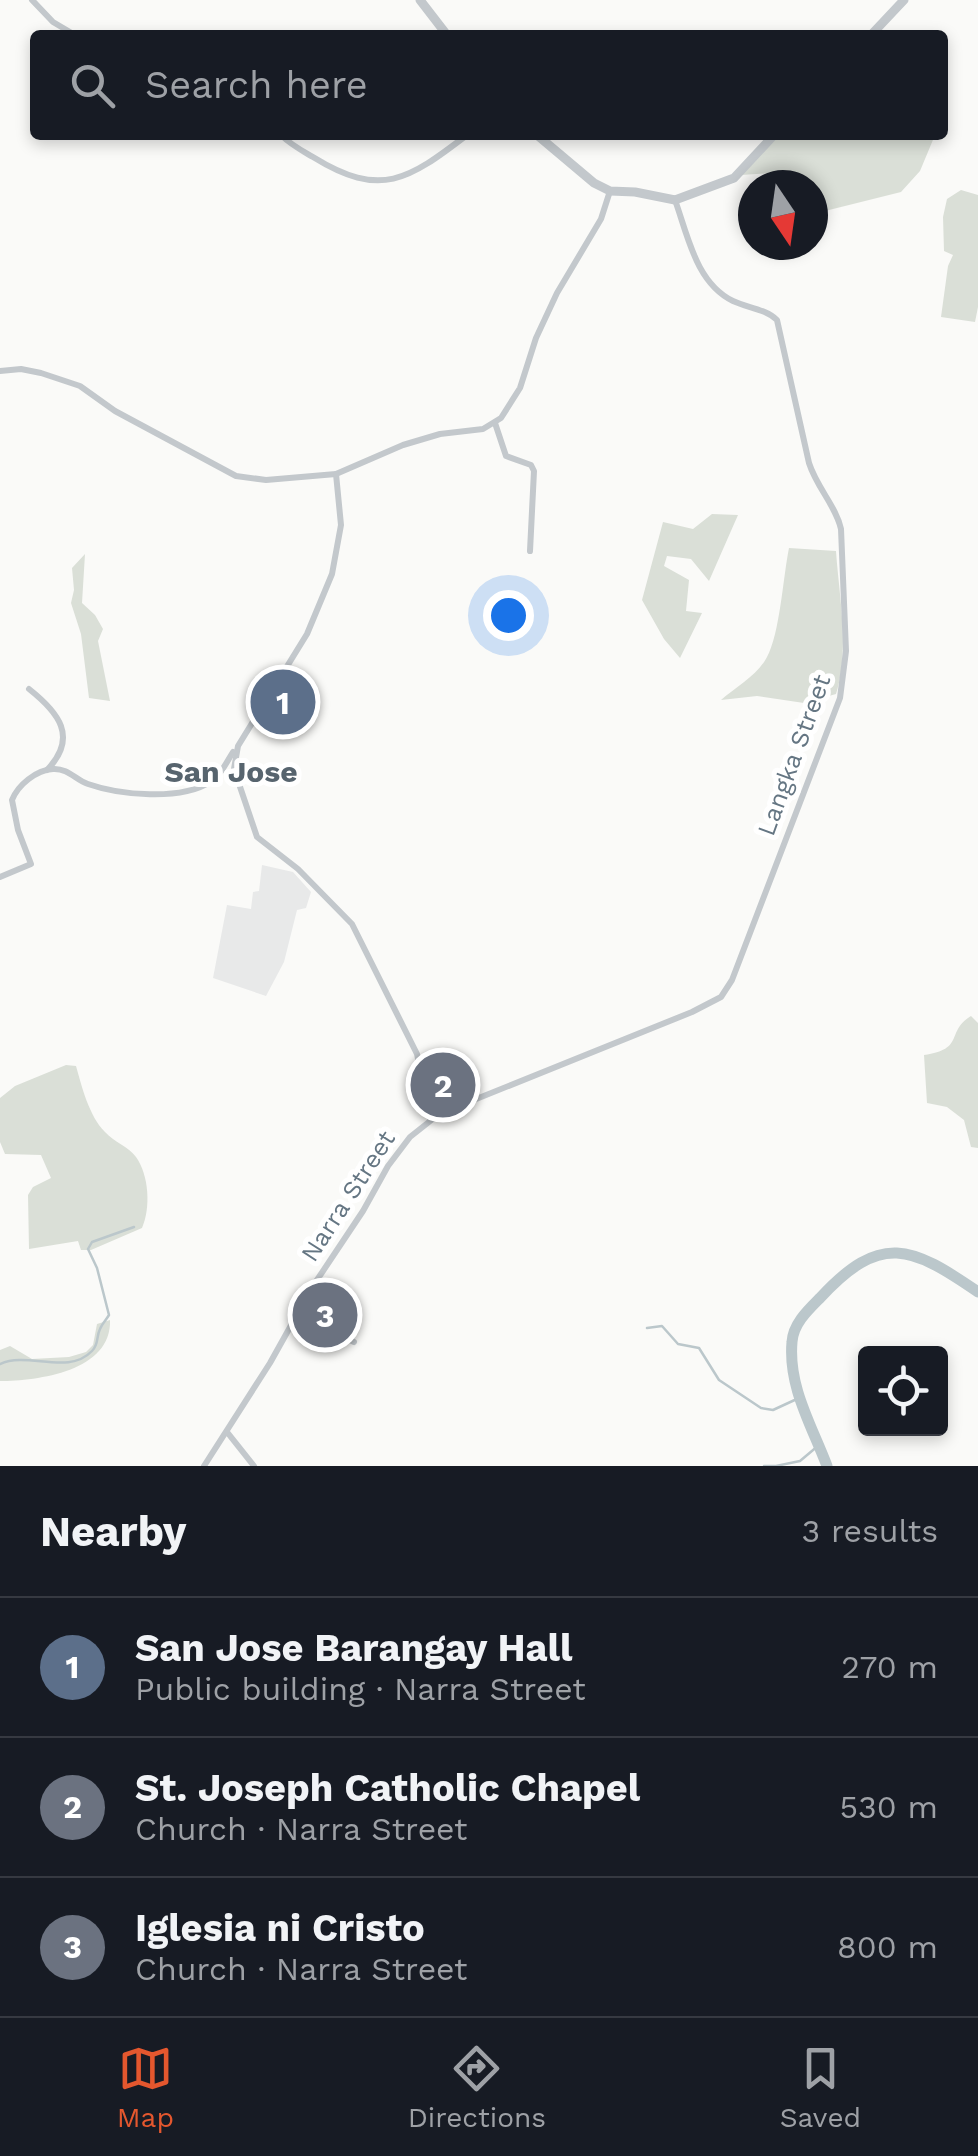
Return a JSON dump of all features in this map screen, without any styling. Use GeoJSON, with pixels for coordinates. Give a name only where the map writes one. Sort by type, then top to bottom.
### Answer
{"type":"FeatureCollection","features":[{"type":"Feature","properties":{"kind":"street"},"geometry":{"type":"LineString","coordinates":[[32,0],[67,30]]}},
{"type":"Feature","properties":{"kind":"street"},"geometry":{"type":"LineString","coordinates":[[420,0],[443,30]]}},
{"type":"Feature","properties":{"kind":"street"},"geometry":{"type":"LineString","coordinates":[[876,30],[904,0]]}},
{"type":"Feature","properties":{"kind":"street"},"geometry":{"type":"LineString","coordinates":[[288,140],[336,173],[380,181],[402,176],[459,140]]}},
{"type":"Feature","properties":{"kind":"street"},"geometry":{"type":"LineString","coordinates":[[543,140],[610,191],[675,200],[734,178],[769,140]]}},
{"type":"Feature","properties":{"kind":"street"},"geometry":{"type":"LineString","coordinates":[[0,371],[21,370],[62,378],[80,386],[115,411],[236,476],[266,480],[336,474],[403,444],[440,434],[484,429],[506,412],[520,388],[536,338],[557,293],[600,219],[610,191]]}},
{"type":"Feature","properties":{"kind":"street","name":"Langka Street"},"geometry":{"type":"LineString","coordinates":[[430,1118],[692,1012],[724,995],[840,698],[846,650],[840,529],[809,463],[776,320],[771,314],[731,300],[710,283],[699,267],[675,200]]}},
{"type":"Feature","properties":{"kind":"street"},"geometry":{"type":"LineString","coordinates":[[495,422],[506,456],[531,465],[534,471],[530,552]]}},
{"type":"Feature","properties":{"kind":"street","name":"Narra Street"},"geometry":{"type":"LineString","coordinates":[[204,1466],[388,1166],[430,1118],[416,1054],[352,924],[298,869],[257,837],[236,777],[238,746],[297,652],[324,597],[339,545],[336,474]]}},
{"type":"Feature","properties":{"kind":"street"},"geometry":{"type":"LineString","coordinates":[[0,877],[30,868],[31,860],[15,821],[12,796],[22,784],[46,771],[59,752],[62,724],[51,707],[29,689]]}},
{"type":"Feature","properties":{"kind":"street"},"geometry":{"type":"LineString","coordinates":[[46,771],[66,771],[88,784],[148,794],[210,782],[238,746]]}},
{"type":"Feature","properties":{"kind":"street"},"geometry":{"type":"LineString","coordinates":[[220,773],[236,777]]}},
{"type":"Feature","properties":{"kind":"street"},"geometry":{"type":"LineString","coordinates":[[298,1315],[354,1342]]}},
{"type":"Feature","properties":{"kind":"street"},"geometry":{"type":"LineString","coordinates":[[227,1432],[254,1466]]}},
{"type":"Feature","properties":{"kind":"shaded area"},"geometry":{"type":"Polygon","coordinates":[[[774,140],[933,140],[920,171],[901,192],[828,210],[828,170],[746,170],[774,140]]]}},
{"type":"Feature","properties":{"kind":"shaded area"},"geometry":{"type":"Polygon","coordinates":[[[961,190],[978,195],[975,322],[941,317],[953,255],[944,251],[943,217],[947,199],[961,190]]]}},
{"type":"Feature","properties":{"kind":"shaded area"},"geometry":{"type":"Polygon","coordinates":[[[712,514],[738,515],[709,581],[691,559],[667,556],[664,566],[689,580],[686,611],[702,613],[680,658],[642,600],[663,522],[693,529],[712,514]]]}},
{"type":"Feature","properties":{"kind":"shaded area"},"geometry":{"type":"Polygon","coordinates":[[[789,548],[836,551],[843,641],[836,694],[804,703],[757,696],[721,700],[767,657],[778,620],[789,548]]]}},
{"type":"Feature","properties":{"kind":"shaded area"},"geometry":{"type":"Polygon","coordinates":[[[85,554],[82,603],[103,629],[98,641],[110,701],[89,698],[81,634],[71,603],[72,568],[85,554]]]}},
{"type":"Feature","properties":{"kind":"shaded area"},"geometry":{"type":"Polygon","coordinates":[[[262,865],[293,872],[311,892],[306,908],[297,910],[284,962],[266,996],[213,978],[227,905],[251,909],[253,892],[259,891],[262,865]]]}},
{"type":"Feature","properties":{"kind":"shaded area"},"geometry":{"type":"Polygon","coordinates":[[[971,1016],[978,1023],[978,1148],[971,1147],[964,1120],[947,1107],[927,1103],[924,1055],[945,1049],[971,1016]]]}},
{"type":"Feature","properties":{"kind":"shaded area"},"geometry":{"type":"Polygon","coordinates":[[[66,1065],[76,1066],[99,1125],[133,1153],[140,1164],[146,1182],[147,1211],[142,1228],[91,1250],[81,1250],[78,1241],[29,1249],[28,1195],[33,1187],[51,1178],[41,1155],[5,1154],[0,1142],[0,1098],[15,1086],[66,1065]]]}},
{"type":"Feature","properties":{"kind":"shaded area"},"geometry":{"type":"Polygon","coordinates":[[[110,1320],[99,1351],[86,1362],[34,1379],[0,1381],[0,1350],[10,1346],[32,1359],[69,1357],[86,1352],[93,1345],[97,1324],[110,1320]]]}},
{"type":"Feature","properties":{"kind":"waterway"},"geometry":{"type":"LineString","coordinates":[[0,1364],[23,1360],[71,1362],[92,1351],[109,1315],[88,1249],[92,1242],[134,1227]]}},
{"type":"Feature","properties":{"kind":"waterway"},"geometry":{"type":"LineString","coordinates":[[827,1466],[802,1406],[794,1375],[793,1335],[806,1312],[842,1277],[879,1255],[915,1256],[978,1292]]}},
{"type":"Feature","properties":{"kind":"waterway"},"geometry":{"type":"LineString","coordinates":[[647,1328],[662,1326],[678,1344],[699,1348],[719,1380],[761,1408],[773,1410],[799,1398]]}},
{"type":"Feature","properties":{"kind":"waterway"},"geometry":{"type":"LineString","coordinates":[[776,1466],[800,1461],[819,1445]]}},
{"type":"Feature","properties":{"kind":"waterway"},"geometry":{"type":"LineString","coordinates":[[764,1466],[775,1466]]}},
{"type":"Feature","properties":{"kind":"place","name":"San Jose Barangay Hall"},"geometry":{"type":"Point","coordinates":[283,702]}},
{"type":"Feature","properties":{"kind":"place","name":"St. Joseph Catholic Chapel"},"geometry":{"type":"Point","coordinates":[443,1085]}},
{"type":"Feature","properties":{"kind":"place","name":"Iglesia ni Cristo"},"geometry":{"type":"Point","coordinates":[325,1315]}},
{"type":"Feature","properties":{"kind":"district","name":"San Jose"},"geometry":{"type":"Point","coordinates":[231,771]}}]}
